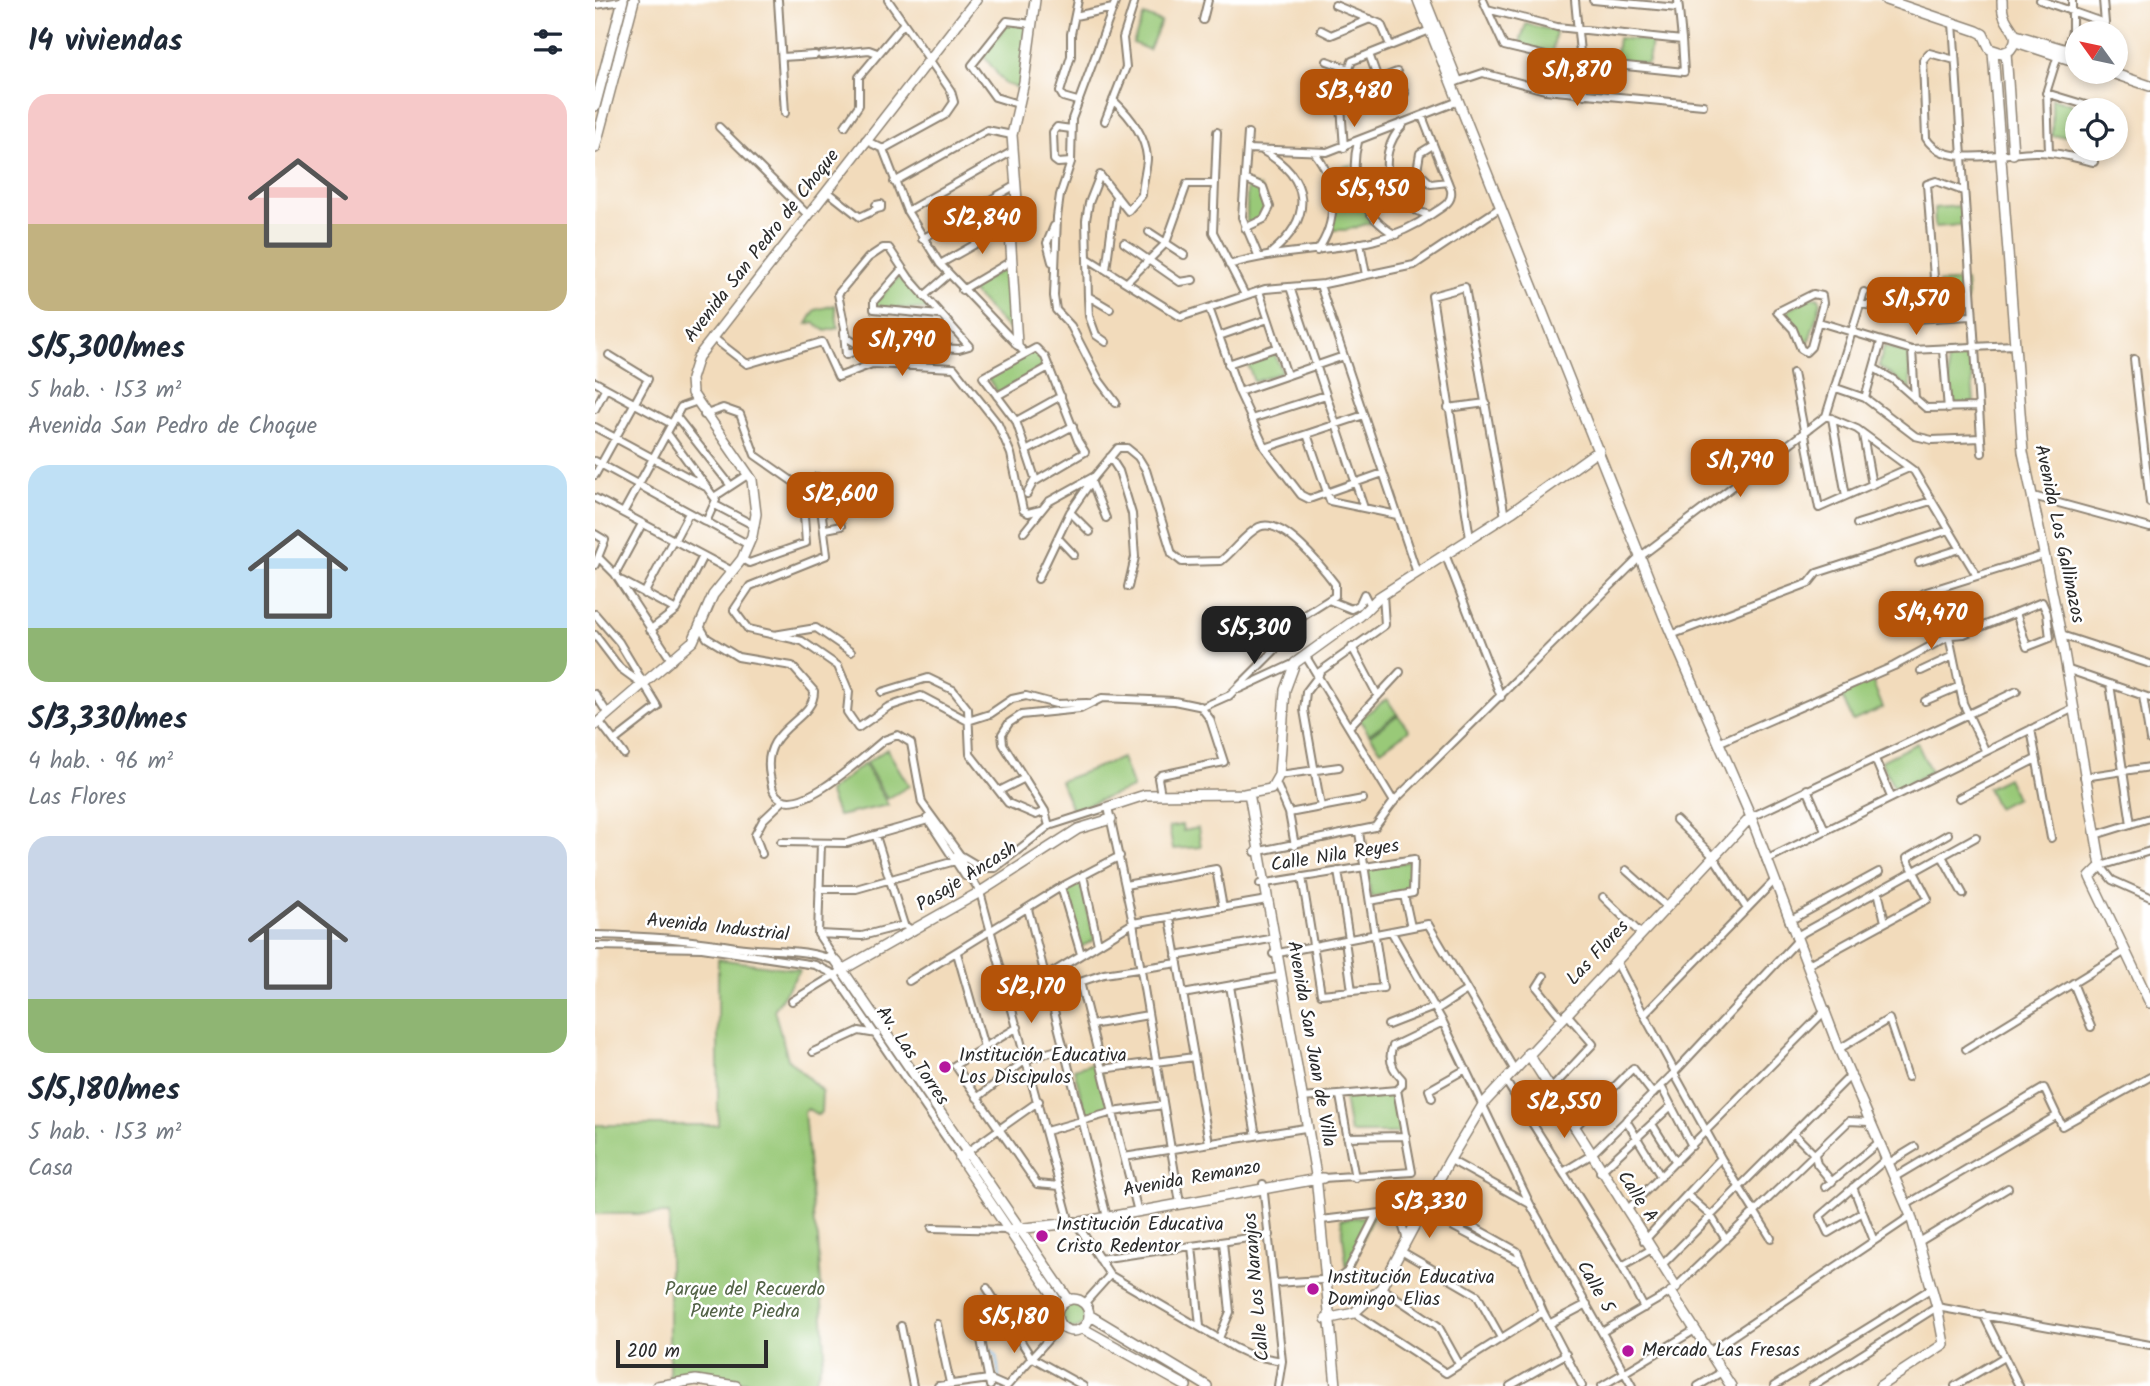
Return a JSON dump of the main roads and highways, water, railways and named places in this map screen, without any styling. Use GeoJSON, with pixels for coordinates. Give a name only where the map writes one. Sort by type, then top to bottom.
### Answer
{"type":"FeatureCollection","features":[{"type":"Feature","properties":{"kind":"waterway"},"geometry":{"type":"LineString","coordinates":[[984,1289],[990,1316],[987,1346],[997,1356],[999,1379]]}},
{"type":"Feature","properties":{"kind":"place","name":"Institución Educativa Los Discipulos"},"geometry":{"type":"Point","coordinates":[945,1067]}},
{"type":"Feature","properties":{"kind":"place","name":"Institución Educativa Cristo Redentor"},"geometry":{"type":"Point","coordinates":[1042,1236]}},
{"type":"Feature","properties":{"kind":"place","name":"Institución Educativa Domingo Elias"},"geometry":{"type":"Point","coordinates":[1313,1289]}},
{"type":"Feature","properties":{"kind":"place","name":"Mercado Las Fresas"},"geometry":{"type":"Point","coordinates":[1628,1351]}},
{"type":"Feature","properties":{"kind":"park label","name":"Parque del Recuerdo Puente Piedra"},"geometry":{"type":"Point","coordinates":[745,1301]}}]}
